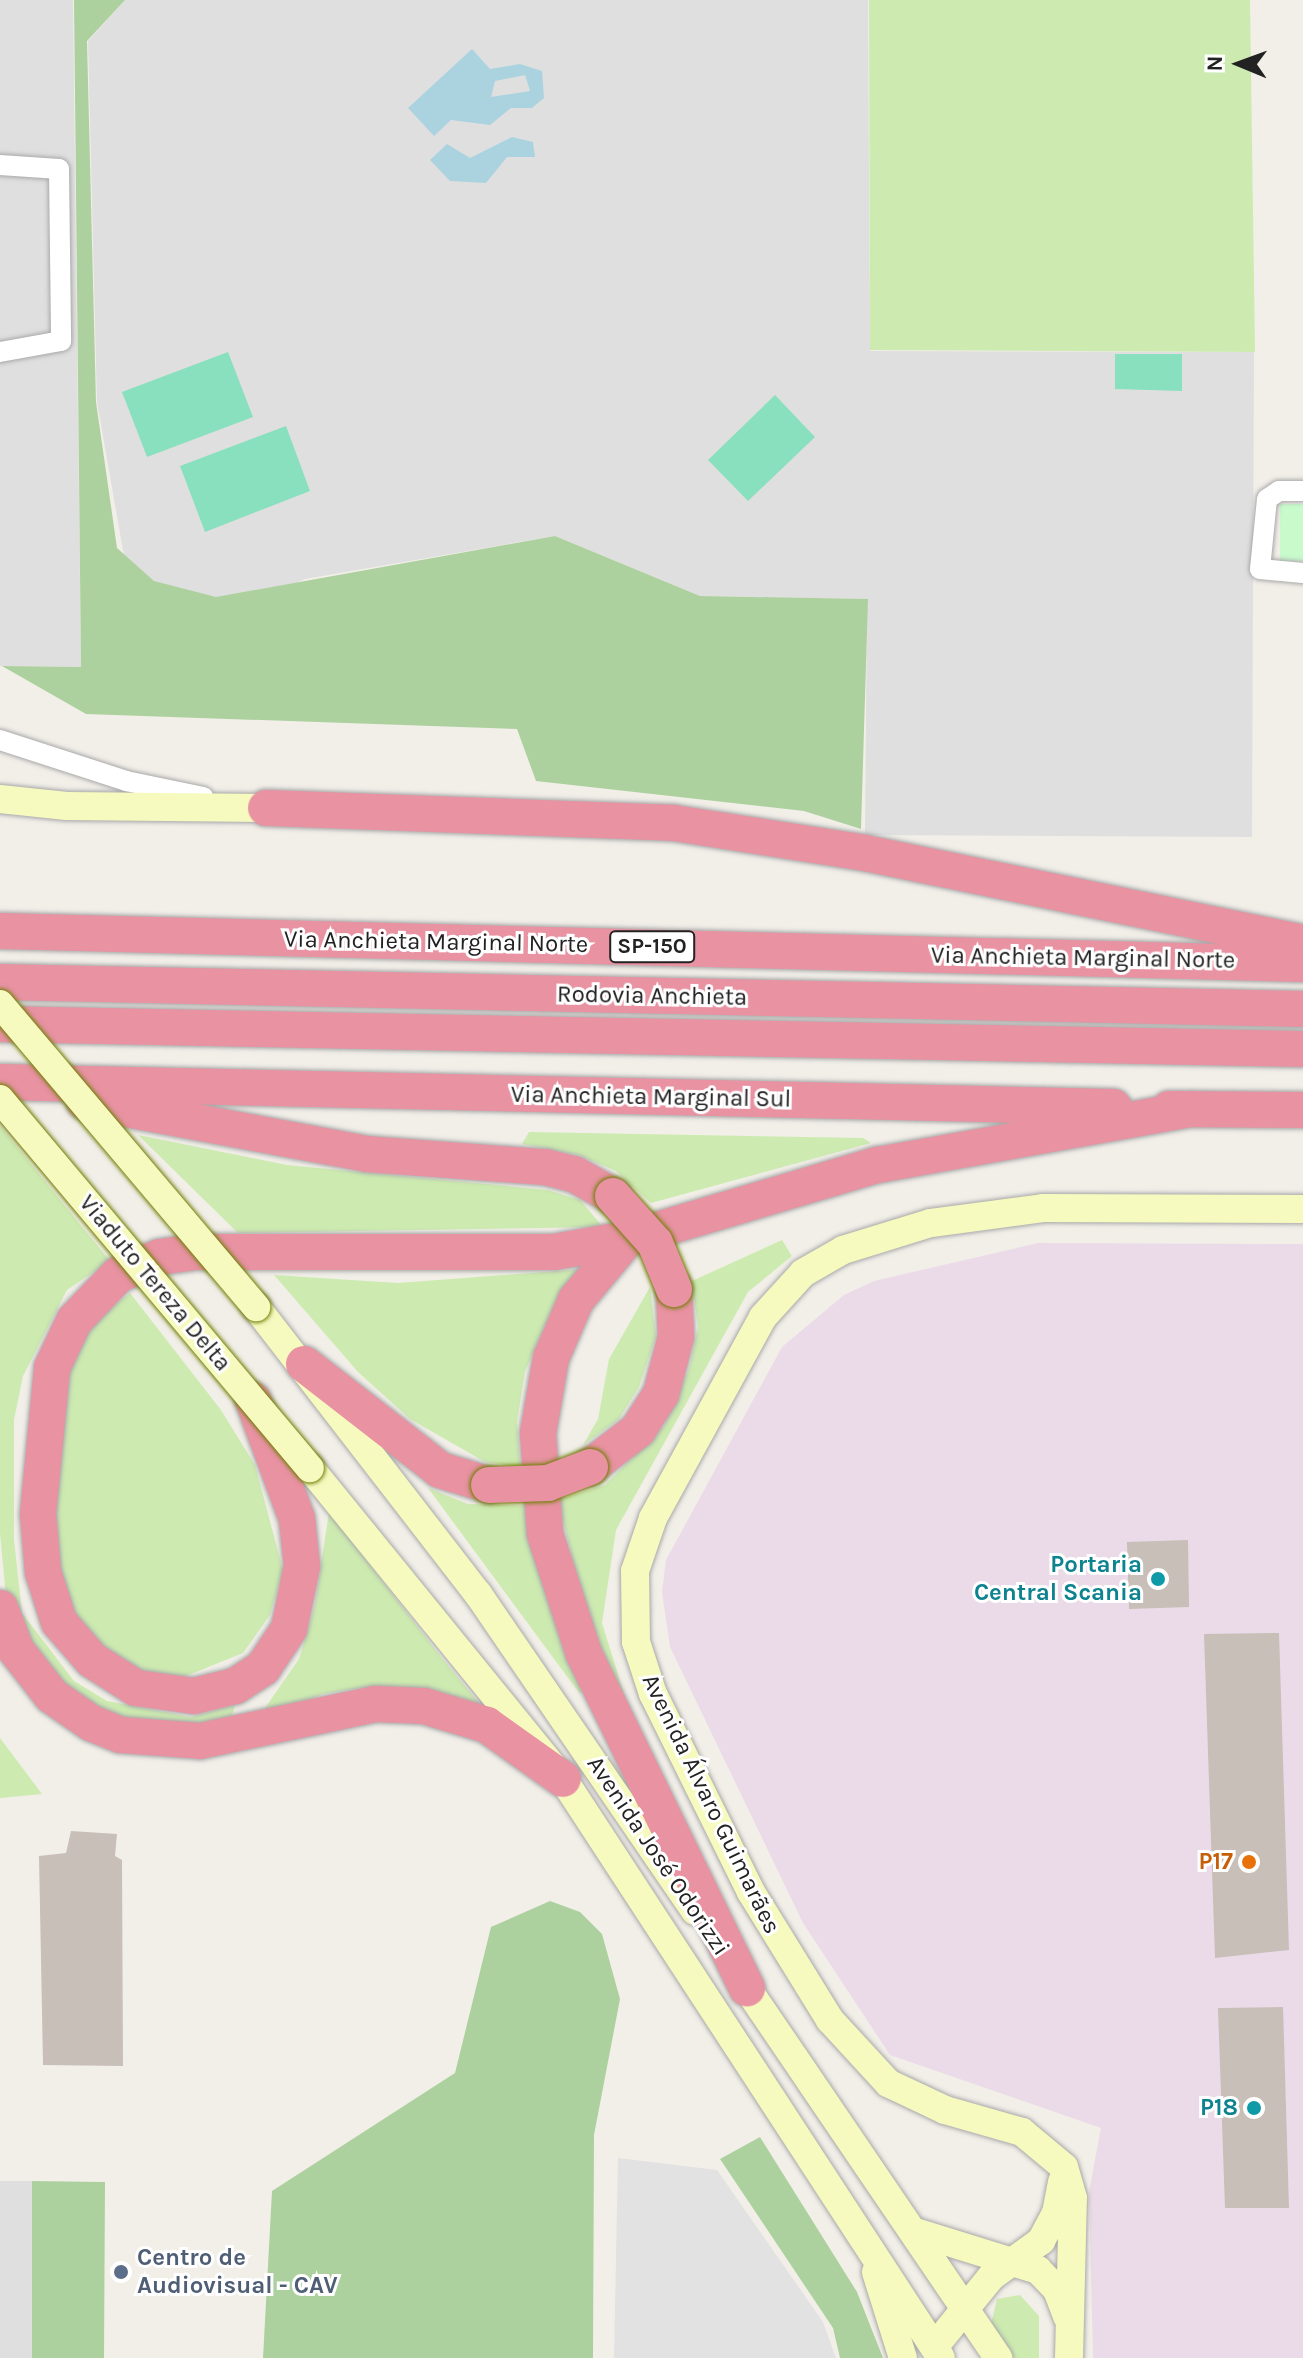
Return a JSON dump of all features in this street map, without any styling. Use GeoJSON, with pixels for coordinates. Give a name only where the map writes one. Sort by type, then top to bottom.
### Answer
{"type":"FeatureCollection","features":[{"type":"Feature","properties":{"kind":"highway"},"geometry":{"type":"LineString","coordinates":[[266,808],[674,823],[865,853],[1303,943]]}},
{"type":"Feature","properties":{"kind":"highway","name":"Via Anchieta Marginal Norte"},"geometry":{"type":"LineString","coordinates":[[0,931],[1303,964]]}},
{"type":"Feature","properties":{"kind":"highway","name":"Rodovia Anchieta"},"geometry":{"type":"LineString","coordinates":[[0,982],[1303,1009]]}},
{"type":"Feature","properties":{"kind":"highway","name":"Rodovia Anchieta"},"geometry":{"type":"LineString","coordinates":[[0,1024],[1303,1049]]}},
{"type":"Feature","properties":{"kind":"highway"},"geometry":{"type":"LineString","coordinates":[[0,1083],[366,1154],[545,1167],[574,1174],[613,1196],[655,1243],[674,1289],[676,1337],[661,1394],[638,1430],[590,1467],[548,1483],[489,1485],[456,1478],[423,1459],[304,1364]]}},
{"type":"Feature","properties":{"kind":"highway","name":"Via Anchieta Marginal Sul"},"geometry":{"type":"LineString","coordinates":[[0,1083],[1303,1110]]}},
{"type":"Feature","properties":{"kind":"highway"},"geometry":{"type":"LineString","coordinates":[[276,1652],[235,1686],[174,1696],[136,1688],[103,1670],[59,1622],[42,1560],[41,1445],[52,1368],[84,1308],[118,1275],[174,1254],[520,1255],[627,1239],[877,1165],[1191,1109]]}},
{"type":"Feature","properties":{"kind":"highway"},"geometry":{"type":"LineString","coordinates":[[627,1239],[576,1300],[551,1358],[538,1433],[545,1534],[584,1654],[747,1988]]}},
{"type":"Feature","properties":{"kind":"highway"},"geometry":{"type":"LineString","coordinates":[[247,1733],[301,1581],[296,1511],[253,1400]]}},
{"type":"Feature","properties":{"kind":"highway"},"geometry":{"type":"LineString","coordinates":[[0,1608],[36,1679],[91,1723],[160,1741],[247,1733],[376,1704],[424,1706],[487,1725],[563,1779]]}},
{"type":"Feature","properties":{"kind":"main road"},"geometry":{"type":"LineString","coordinates":[[0,799],[81,807],[266,808]]}},
{"type":"Feature","properties":{"kind":"main road"},"geometry":{"type":"LineString","coordinates":[[0,1004],[304,1364]]}},
{"type":"Feature","properties":{"kind":"main road","name":"Viaduto Tereza Delta"},"geometry":{"type":"LineString","coordinates":[[0,1099],[310,1468]]}},
{"type":"Feature","properties":{"kind":"main road","name":"Avenida Álvaro Guimarães"},"geometry":{"type":"LineString","coordinates":[[1064,2167],[1022,2132],[933,2105],[888,2083],[830,2020],[751,1892],[653,1694],[636,1642],[635,1571],[653,1518],[763,1317],[803,1273],[843,1250],[931,1223],[1020,1210],[1303,1209]]}},
{"type":"Feature","properties":{"kind":"main road","name":"Avenida José Odorizzi"},"geometry":{"type":"LineString","coordinates":[[304,1364],[532,1669],[747,1988],[918,2233],[998,2358]]}},
{"type":"Feature","properties":{"kind":"main road","name":"Avenida José Odorizzi"},"geometry":{"type":"LineString","coordinates":[[310,1468],[563,1779],[862,2229],[938,2352]]}},
{"type":"Feature","properties":{"kind":"main road"},"geometry":{"type":"LineString","coordinates":[[938,2352],[991,2277],[1019,2261],[1052,2224],[1064,2167]]}},
{"type":"Feature","properties":{"kind":"main road"},"geometry":{"type":"LineString","coordinates":[[1064,2167],[1073,2210],[1069,2358]]}},
{"type":"Feature","properties":{"kind":"main road"},"geometry":{"type":"LineString","coordinates":[[862,2229],[903,2358]]}},
{"type":"Feature","properties":{"kind":"main road"},"geometry":{"type":"LineString","coordinates":[[918,2233],[967,2253],[1019,2261],[1050,2279],[1068,2321]]}},
{"type":"Feature","properties":{"kind":"street"},"geometry":{"type":"LineString","coordinates":[[0,165],[59,169],[61,341],[0,352]]}},
{"type":"Feature","properties":{"kind":"street"},"geometry":{"type":"LineString","coordinates":[[1303,491],[1279,491],[1267,499],[1260,569],[1303,573]]}},
{"type":"Feature","properties":{"kind":"street"},"geometry":{"type":"LineString","coordinates":[[0,740],[156,789],[266,808]]}},
{"type":"Feature","properties":{"kind":"shaded area"},"geometry":{"type":"Polygon","coordinates":[[[0,0],[73,0],[81,667],[0,666],[0,0]]]}},
{"type":"Feature","properties":{"kind":"shaded area"},"geometry":{"type":"Polygon","coordinates":[[[125,0],[868,0],[870,351],[1254,352],[1252,837],[865,835],[867,599],[700,596],[555,536],[305,579],[111,669],[128,579],[97,402],[88,41],[125,0]]]}},
{"type":"Feature","properties":{"kind":"shaded area"},"geometry":{"type":"Polygon","coordinates":[[[1038,1243],[1303,1244],[1303,2358],[1093,2358],[1089,2192],[1101,2128],[890,2055],[803,1923],[670,1647],[662,1592],[666,1560],[782,1347],[844,1295],[874,1281],[1038,1243]]]}},
{"type":"Feature","properties":{"kind":"shaded area"},"geometry":{"type":"Polygon","coordinates":[[[618,2158],[717,2170],[823,2322],[836,2358],[614,2358],[618,2158]]]}},
{"type":"Feature","properties":{"kind":"shaded area"},"geometry":{"type":"Polygon","coordinates":[[[0,2181],[32,2181],[32,2358],[0,2358],[0,2181]]]}},
{"type":"Feature","properties":{"kind":"green space"},"geometry":{"type":"Polygon","coordinates":[[[74,0],[125,0],[87,41],[96,402],[117,548],[154,581],[216,597],[555,536],[700,596],[868,599],[861,829],[804,811],[536,781],[517,729],[86,714],[2,666],[81,667],[74,0]]]}},
{"type":"Feature","properties":{"kind":"green space"},"geometry":{"type":"Polygon","coordinates":[[[869,0],[1250,0],[1255,352],[870,350],[869,0]]]}},
{"type":"Feature","properties":{"kind":"green space"},"geometry":{"type":"Polygon","coordinates":[[[228,352],[253,417],[147,457],[122,392],[228,352]]]}},
{"type":"Feature","properties":{"kind":"green space"},"geometry":{"type":"Polygon","coordinates":[[[1115,354],[1182,354],[1182,391],[1115,389],[1115,354]]]}},
{"type":"Feature","properties":{"kind":"green space"},"geometry":{"type":"Polygon","coordinates":[[[775,395],[815,437],[748,501],[708,460],[775,395]]]}},
{"type":"Feature","properties":{"kind":"green space"},"geometry":{"type":"Polygon","coordinates":[[[286,426],[310,491],[205,532],[180,466],[286,426]]]}},
{"type":"Feature","properties":{"kind":"green space"},"geometry":{"type":"Polygon","coordinates":[[[1280,504],[1303,504],[1303,561],[1280,561],[1280,504]]]}},
{"type":"Feature","properties":{"kind":"green space"},"geometry":{"type":"Polygon","coordinates":[[[0,1126],[110,1261],[67,1290],[23,1376],[14,1420],[14,1539],[22,1613],[74,1681],[107,1701],[191,1717],[235,1705],[230,1725],[158,1734],[76,1702],[7,1607],[0,1533],[0,1126]]]}},
{"type":"Feature","properties":{"kind":"green space"},"geometry":{"type":"Polygon","coordinates":[[[529,1132],[863,1138],[871,1143],[651,1203],[616,1171],[578,1155],[522,1144],[529,1132]]]}},
{"type":"Feature","properties":{"kind":"green space"},"geometry":{"type":"Polygon","coordinates":[[[138,1135],[287,1165],[548,1190],[580,1200],[603,1227],[238,1233],[138,1135]]]}},
{"type":"Feature","properties":{"kind":"green space"},"geometry":{"type":"Polygon","coordinates":[[[782,1240],[792,1256],[748,1292],[616,1530],[602,1623],[637,1735],[587,1617],[558,1500],[605,1485],[664,1426],[689,1369],[698,1327],[692,1281],[782,1240]]]}},
{"type":"Feature","properties":{"kind":"green space"},"geometry":{"type":"Polygon","coordinates":[[[583,1269],[545,1325],[525,1372],[517,1422],[520,1467],[485,1462],[410,1419],[358,1372],[274,1275],[398,1283],[583,1269]]]}},
{"type":"Feature","properties":{"kind":"green space"},"geometry":{"type":"Polygon","coordinates":[[[650,1287],[656,1336],[639,1387],[619,1419],[583,1445],[598,1419],[609,1359],[650,1287]]]}},
{"type":"Feature","properties":{"kind":"green space"},"geometry":{"type":"Polygon","coordinates":[[[130,1293],[221,1410],[255,1465],[283,1570],[270,1615],[243,1653],[174,1681],[145,1679],[92,1650],[58,1596],[51,1407],[87,1327],[130,1293]]]}},
{"type":"Feature","properties":{"kind":"green space"},"geometry":{"type":"Polygon","coordinates":[[[428,1488],[468,1504],[532,1506],[588,1683],[580,1694],[428,1488]]]}},
{"type":"Feature","properties":{"kind":"green space"},"geometry":{"type":"Polygon","coordinates":[[[329,1512],[479,1703],[360,1688],[322,1694],[272,1717],[265,1708],[299,1659],[315,1605],[329,1512]]]}},
{"type":"Feature","properties":{"kind":"green space"},"geometry":{"type":"Polygon","coordinates":[[[0,1738],[42,1794],[0,1798],[0,1738]]]}},
{"type":"Feature","properties":{"kind":"green space"},"geometry":{"type":"Polygon","coordinates":[[[550,1901],[580,1912],[602,1934],[620,1999],[594,2135],[593,2358],[263,2358],[272,2191],[455,2073],[491,1927],[550,1901]]]}},
{"type":"Feature","properties":{"kind":"green space"},"geometry":{"type":"Polygon","coordinates":[[[760,2137],[857,2292],[883,2358],[840,2358],[833,2328],[720,2159],[760,2137]]]}},
{"type":"Feature","properties":{"kind":"green space"},"geometry":{"type":"Polygon","coordinates":[[[32,2181],[105,2182],[104,2358],[32,2358],[32,2181]]]}},
{"type":"Feature","properties":{"kind":"green space"},"geometry":{"type":"Polygon","coordinates":[[[1020,2295],[1039,2316],[1039,2358],[1013,2358],[991,2324],[997,2299],[1020,2295]]]}},
{"type":"Feature","properties":{"kind":"water"},"geometry":{"type":"Polygon","coordinates":[[[472,49],[490,69],[520,64],[542,71],[544,98],[532,108],[511,108],[490,125],[451,120],[434,136],[408,108],[472,49]],[[525,75],[495,81],[491,97],[530,91],[525,75]]]}},
{"type":"Feature","properties":{"kind":"water"},"geometry":{"type":"Polygon","coordinates":[[[512,137],[533,142],[535,157],[507,157],[486,183],[450,181],[430,160],[447,144],[470,158],[512,137]]]}},
{"type":"Feature","properties":{"kind":"building","name":"Portaria Central Scania"},"geometry":{"type":"Polygon","coordinates":[[[1188,1540],[1189,1607],[1129,1609],[1127,1542],[1188,1540]]]}},
{"type":"Feature","properties":{"kind":"building"},"geometry":{"type":"Polygon","coordinates":[[[1279,1633],[1289,1950],[1215,1958],[1204,1634],[1279,1633]]]}},
{"type":"Feature","properties":{"kind":"building"},"geometry":{"type":"Polygon","coordinates":[[[71,1831],[117,1834],[115,1856],[122,1860],[123,2066],[43,2065],[39,1856],[66,1853],[71,1831]]]}},
{"type":"Feature","properties":{"kind":"building","name":"P18"},"geometry":{"type":"Polygon","coordinates":[[[1283,2007],[1289,2208],[1225,2208],[1218,2008],[1283,2007]]]}},
{"type":"Feature","properties":{"kind":"place","name":"Portaria Central Scania"},"geometry":{"type":"Point","coordinates":[1158,1579]}},
{"type":"Feature","properties":{"kind":"place","name":"P17"},"geometry":{"type":"Point","coordinates":[1249,1862]}},
{"type":"Feature","properties":{"kind":"place","name":"P18"},"geometry":{"type":"Point","coordinates":[1254,2108]}},
{"type":"Feature","properties":{"kind":"place","name":"Centro de Audiovisual - CAV"},"geometry":{"type":"Point","coordinates":[121,2272]}}]}
